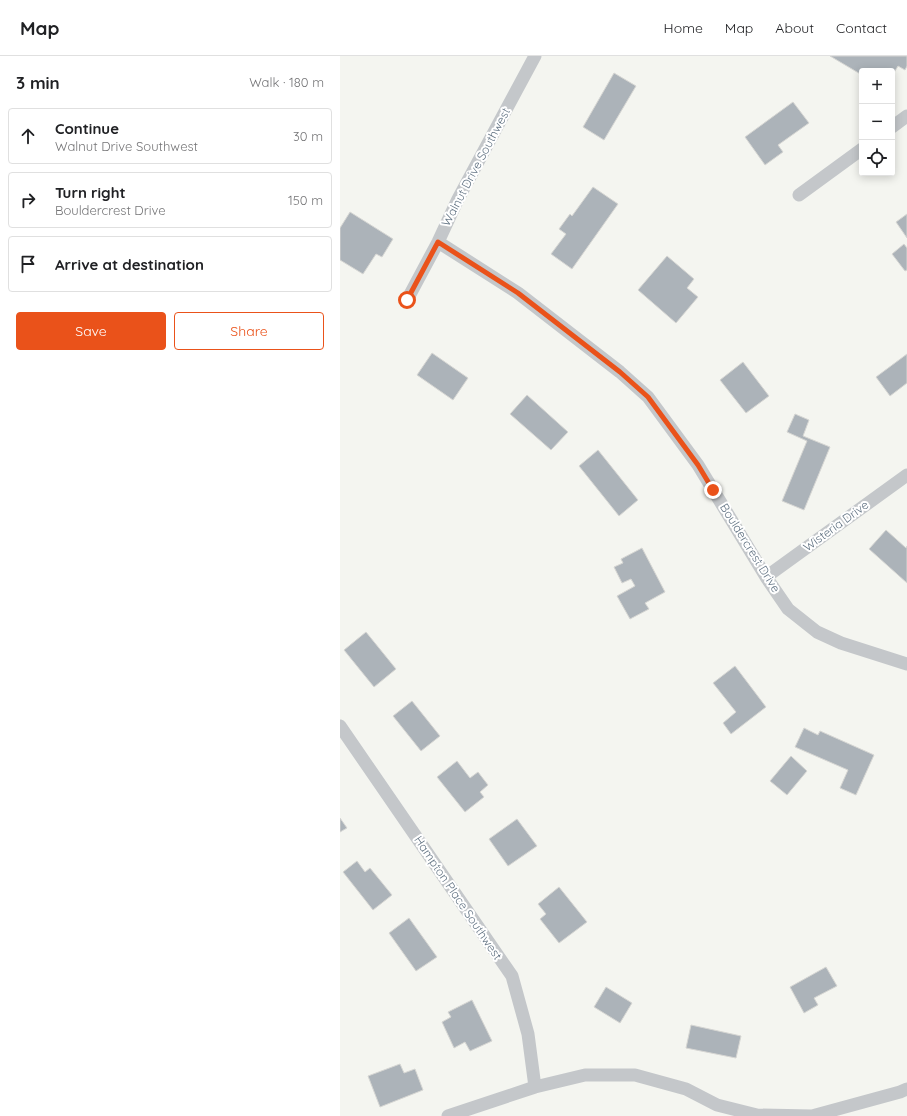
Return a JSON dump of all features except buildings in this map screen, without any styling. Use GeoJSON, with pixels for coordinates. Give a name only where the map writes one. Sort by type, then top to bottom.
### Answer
{"type":"FeatureCollection","features":[{"type":"Feature","properties":{"kind":"street","name":"Walnut Drive Southwest"},"geometry":{"type":"LineString","coordinates":[[407,300],[438,242],[458,199],[536,56]]}},
{"type":"Feature","properties":{"kind":"street"},"geometry":{"type":"LineString","coordinates":[[895,125],[907,116]]}},
{"type":"Feature","properties":{"kind":"street"},"geometry":{"type":"LineString","coordinates":[[799,194],[859,151]]}},
{"type":"Feature","properties":{"kind":"street","name":"Bouldercrest Drive"},"geometry":{"type":"LineString","coordinates":[[438,242],[518,293],[620,372],[648,397],[698,465],[766,577],[788,609],[817,632],[841,644],[907,664]]}},
{"type":"Feature","properties":{"kind":"street","name":"Wisteria Drive"},"geometry":{"type":"LineString","coordinates":[[766,577],[907,475]]}},
{"type":"Feature","properties":{"kind":"street","name":"Hampton Place Southwest"},"geometry":{"type":"LineString","coordinates":[[340,726],[512,976],[528,1034],[535,1087]]}},
{"type":"Feature","properties":{"kind":"street"},"geometry":{"type":"LineString","coordinates":[[448,1116],[535,1087],[585,1075],[635,1075],[686,1089],[717,1105],[757,1115],[812,1116],[907,1089]]}},
{"type":"Feature","properties":{"kind":"route"},"geometry":{"type":"LineString","coordinates":[[407,300],[438,242],[518,293],[620,372],[648,397],[698,465],[713,490]]}}]}
